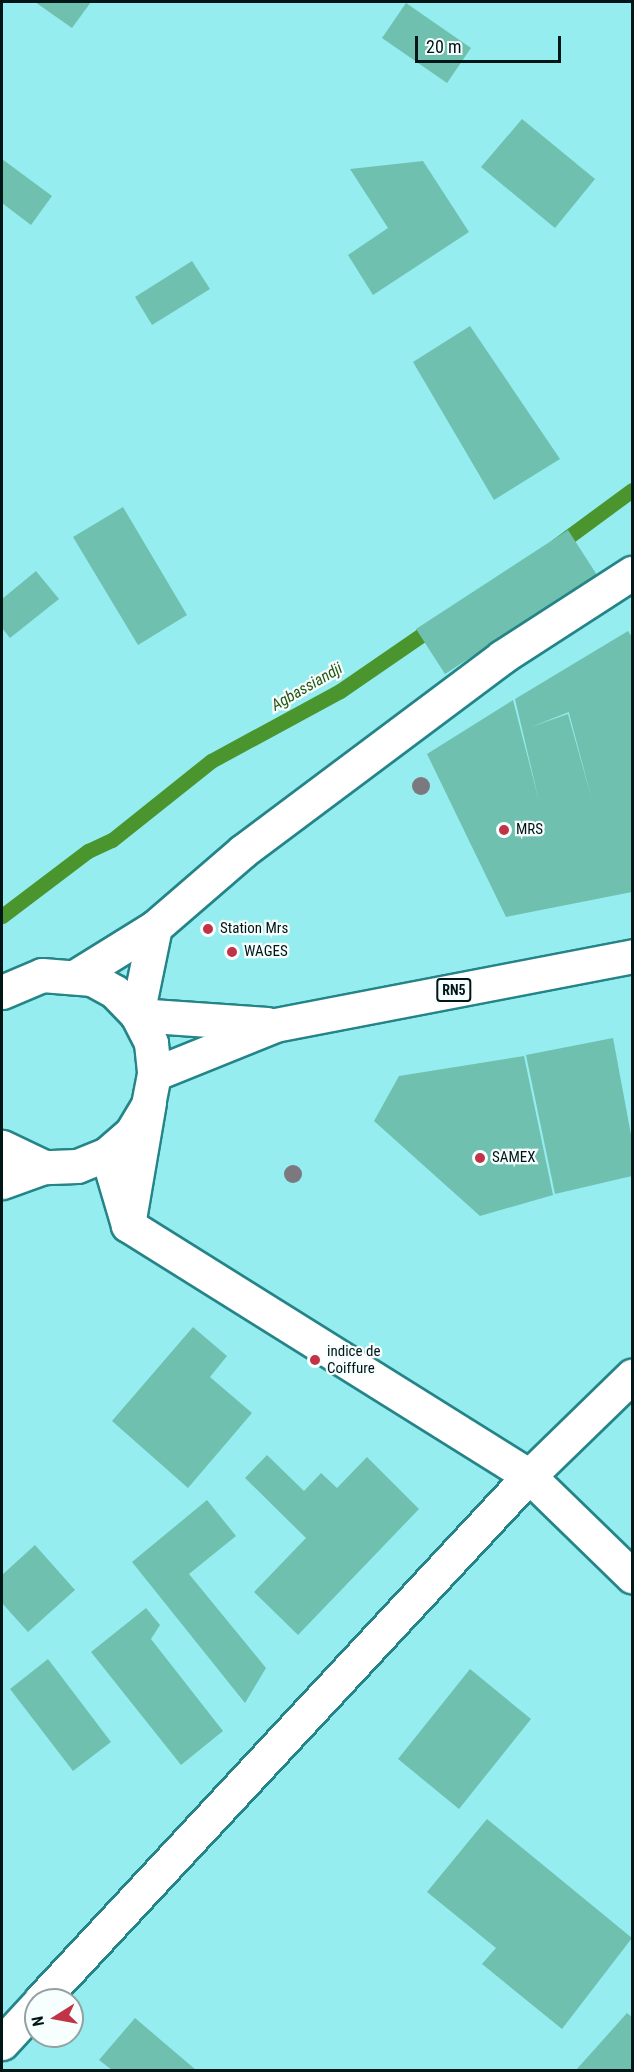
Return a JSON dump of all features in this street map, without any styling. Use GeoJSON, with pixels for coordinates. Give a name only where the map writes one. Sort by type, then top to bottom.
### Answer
{"type":"FeatureCollection","features":[{"type":"Feature","properties":{"kind":"street"},"geometry":{"type":"LineString","coordinates":[[76,976],[155,927],[243,851],[502,657],[633,573]]}},
{"type":"Feature","properties":{"kind":"street"},"geometry":{"type":"LineString","coordinates":[[137,1015],[155,927]]}},
{"type":"Feature","properties":{"kind":"street","name":"RN5"},"geometry":{"type":"LineString","coordinates":[[154,1074],[275,1025],[633,956]]}},
{"type":"Feature","properties":{"kind":"street"},"geometry":{"type":"LineString","coordinates":[[2,992],[42,975],[76,976],[115,992],[137,1015],[151,1043],[154,1074],[128,1225]]}},
{"type":"Feature","properties":{"kind":"street","name":"RN5"},"geometry":{"type":"LineString","coordinates":[[137,1015],[275,1025]]}},
{"type":"Feature","properties":{"kind":"street"},"geometry":{"type":"LineString","coordinates":[[2,1182],[44,1167],[76,1166],[107,1154],[131,1133],[148,1105],[154,1074]]}},
{"type":"Feature","properties":{"kind":"street"},"geometry":{"type":"LineString","coordinates":[[2,1147],[44,1167]]}},
{"type":"Feature","properties":{"kind":"street"},"geometry":{"type":"LineString","coordinates":[[107,1154],[128,1225],[529,1476],[633,1576]]}},
{"type":"Feature","properties":{"kind":"street"},"geometry":{"type":"LineString","coordinates":[[53,1988],[529,1476],[633,1376]]}},
{"type":"Feature","properties":{"kind":"street"},"geometry":{"type":"LineString","coordinates":[[2,2043],[24,2019]]}},
{"type":"Feature","properties":{"kind":"building"},"geometry":{"type":"Polygon","coordinates":[[[35,2],[91,2],[72,28],[35,2]]]}},
{"type":"Feature","properties":{"kind":"building"},"geometry":{"type":"Polygon","coordinates":[[[406,3],[471,48],[447,83],[382,38],[406,3]]]}},
{"type":"Feature","properties":{"kind":"building"},"geometry":{"type":"Polygon","coordinates":[[[522,119],[595,179],[555,228],[481,167],[522,119]]]}},
{"type":"Feature","properties":{"kind":"building"},"geometry":{"type":"Polygon","coordinates":[[[2,159],[52,196],[31,225],[2,203],[2,159]]]}},
{"type":"Feature","properties":{"kind":"building"},"geometry":{"type":"Polygon","coordinates":[[[423,161],[469,232],[373,295],[348,255],[388,228],[350,169],[423,161]]]}},
{"type":"Feature","properties":{"kind":"building"},"geometry":{"type":"Polygon","coordinates":[[[192,261],[210,289],[152,325],[135,297],[192,261]]]}},
{"type":"Feature","properties":{"kind":"building"},"geometry":{"type":"Polygon","coordinates":[[[470,326],[560,459],[494,500],[413,362],[470,326]]]}},
{"type":"Feature","properties":{"kind":"building"},"geometry":{"type":"Polygon","coordinates":[[[123,507],[187,615],[138,645],[73,537],[123,507]]]}},
{"type":"Feature","properties":{"kind":"building"},"geometry":{"type":"Polygon","coordinates":[[[568,530],[597,575],[445,674],[416,629],[568,530]]]}},
{"type":"Feature","properties":{"kind":"building"},"geometry":{"type":"Polygon","coordinates":[[[36,571],[59,599],[10,638],[2,628],[2,599],[36,571]]]}},
{"type":"Feature","properties":{"kind":"building"},"geometry":{"type":"Polygon","coordinates":[[[628,631],[632,637],[632,892],[506,917],[427,754],[513,700],[539,801],[515,699],[628,631]],[[569,712],[531,727],[568,714],[592,800],[569,712]]]}},
{"type":"Feature","properties":{"kind":"building"},"geometry":{"type":"Polygon","coordinates":[[[613,1038],[632,1140],[632,1176],[555,1194],[526,1055],[613,1038]]]}},
{"type":"Feature","properties":{"kind":"building","name":"SAMEX"},"geometry":{"type":"Polygon","coordinates":[[[524,1056],[553,1195],[480,1216],[374,1121],[399,1076],[524,1056]]]}},
{"type":"Feature","properties":{"kind":"building"},"geometry":{"type":"Polygon","coordinates":[[[193,1327],[227,1356],[210,1377],[252,1413],[188,1488],[112,1421],[193,1327]]]}},
{"type":"Feature","properties":{"kind":"building"},"geometry":{"type":"Polygon","coordinates":[[[267,1455],[304,1491],[321,1473],[337,1488],[367,1457],[419,1509],[298,1635],[254,1592],[306,1538],[245,1478],[267,1455]]]}},
{"type":"Feature","properties":{"kind":"building"},"geometry":{"type":"Polygon","coordinates":[[[207,1500],[236,1536],[189,1574],[266,1668],[245,1703],[132,1562],[207,1500]]]}},
{"type":"Feature","properties":{"kind":"building"},"geometry":{"type":"Polygon","coordinates":[[[35,1545],[75,1590],[28,1632],[2,1603],[2,1575],[35,1545]]]}},
{"type":"Feature","properties":{"kind":"building"},"geometry":{"type":"Polygon","coordinates":[[[146,1608],[160,1625],[151,1639],[223,1731],[181,1765],[91,1652],[146,1608]]]}},
{"type":"Feature","properties":{"kind":"building"},"geometry":{"type":"Polygon","coordinates":[[[48,1659],[111,1742],[73,1771],[10,1689],[48,1659]]]}},
{"type":"Feature","properties":{"kind":"building"},"geometry":{"type":"Polygon","coordinates":[[[470,1669],[531,1719],[459,1809],[398,1759],[470,1669]]]}},
{"type":"Feature","properties":{"kind":"building"},"geometry":{"type":"Polygon","coordinates":[[[487,1819],[632,1938],[562,2029],[482,1964],[496,1948],[427,1892],[487,1819]]]}},
{"type":"Feature","properties":{"kind":"building"},"geometry":{"type":"Polygon","coordinates":[[[627,2013],[632,2017],[632,2070],[576,2070],[627,2013]]]}},
{"type":"Feature","properties":{"kind":"building"},"geometry":{"type":"Polygon","coordinates":[[[135,2018],[196,2070],[112,2070],[99,2060],[135,2018]]]}},
{"type":"Feature","properties":{"kind":"waterway","name":"Agbassiandji"},"geometry":{"type":"LineString","coordinates":[[556,546],[632,490]]}},
{"type":"Feature","properties":{"kind":"waterway","name":"Agbassiandji"},"geometry":{"type":"LineString","coordinates":[[2,916],[88,851],[112,840],[211,761],[340,691],[436,625]]}},
{"type":"Feature","properties":{"kind":"place","name":"MRS"},"geometry":{"type":"Point","coordinates":[504,830]}},
{"type":"Feature","properties":{"kind":"place","name":"Station Mrs"},"geometry":{"type":"Point","coordinates":[208,929]}},
{"type":"Feature","properties":{"kind":"place","name":"WAGES"},"geometry":{"type":"Point","coordinates":[232,952]}},
{"type":"Feature","properties":{"kind":"place","name":"SAMEX"},"geometry":{"type":"Point","coordinates":[480,1158]}},
{"type":"Feature","properties":{"kind":"place","name":"indice de Coiffure"},"geometry":{"type":"Point","coordinates":[315,1360]}}]}
